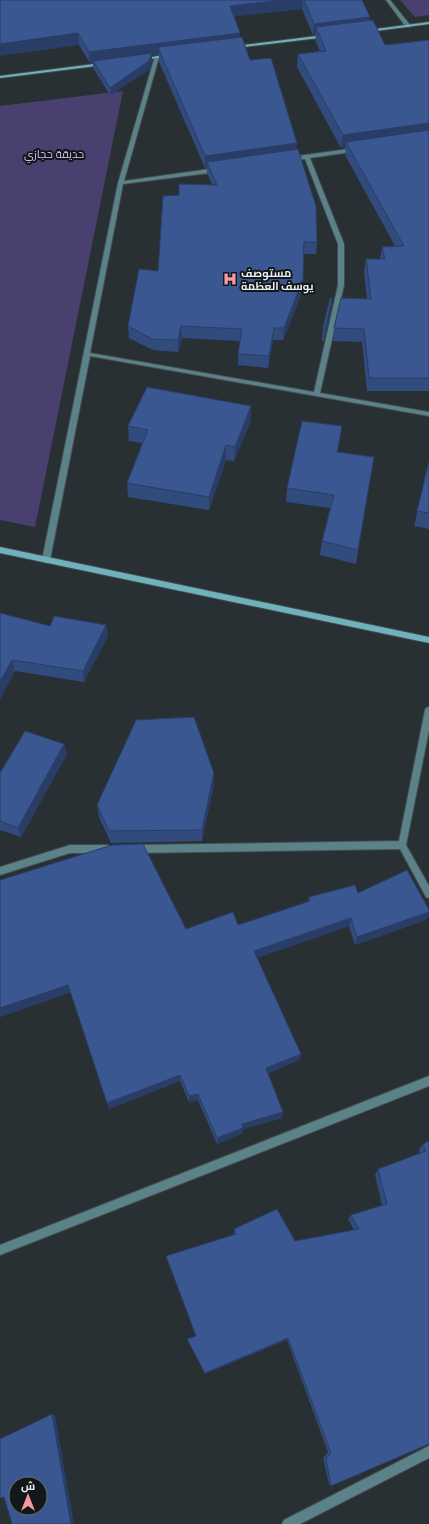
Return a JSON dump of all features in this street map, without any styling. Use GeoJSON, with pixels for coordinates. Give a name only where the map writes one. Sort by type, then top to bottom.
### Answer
{"type":"FeatureCollection","features":[{"type":"Feature","properties":{"kind":"main road"},"geometry":{"type":"LineString","coordinates":[[361,32],[429,23]]}},
{"type":"Feature","properties":{"kind":"main road"},"geometry":{"type":"LineString","coordinates":[[227,48],[330,36]]}},
{"type":"Feature","properties":{"kind":"main road"},"geometry":{"type":"LineString","coordinates":[[133,60],[172,55]]}},
{"type":"Feature","properties":{"kind":"main road"},"geometry":{"type":"LineString","coordinates":[[0,77],[110,63]]}},
{"type":"Feature","properties":{"kind":"main road"},"geometry":{"type":"LineString","coordinates":[[0,550],[429,640]]}},
{"type":"Feature","properties":{"kind":"street"},"geometry":{"type":"LineString","coordinates":[[388,0],[408,26]]}},
{"type":"Feature","properties":{"kind":"street"},"geometry":{"type":"LineString","coordinates":[[46,560],[121,183],[157,57]]}},
{"type":"Feature","properties":{"kind":"street"},"geometry":{"type":"LineString","coordinates":[[283,160],[360,149]]}},
{"type":"Feature","properties":{"kind":"street"},"geometry":{"type":"LineString","coordinates":[[307,157],[341,244],[341,285],[317,394]]}},
{"type":"Feature","properties":{"kind":"street"},"geometry":{"type":"LineString","coordinates":[[121,183],[222,169]]}},
{"type":"Feature","properties":{"kind":"street"},"geometry":{"type":"LineString","coordinates":[[87,354],[429,414]]}},
{"type":"Feature","properties":{"kind":"street"},"geometry":{"type":"LineString","coordinates":[[429,710],[402,845],[429,894]]}},
{"type":"Feature","properties":{"kind":"street"},"geometry":{"type":"LineString","coordinates":[[0,871],[70,849],[402,845]]}},
{"type":"Feature","properties":{"kind":"street"},"geometry":{"type":"LineString","coordinates":[[0,1250],[429,1082]]}},
{"type":"Feature","properties":{"kind":"street"},"geometry":{"type":"LineString","coordinates":[[288,1524],[429,1452]]}},
{"type":"Feature","properties":{"kind":"green space"},"geometry":{"type":"Polygon","coordinates":[[[400,0],[429,0],[429,15],[415,17],[400,0]]]}},
{"type":"Feature","properties":{"kind":"green space","name":"حديقة حجازي"},"geometry":{"type":"Polygon","coordinates":[[[123,91],[35,527],[0,520],[0,106],[123,91]]]}},
{"type":"Feature","properties":{"kind":"building"},"geometry":{"type":"Polygon","coordinates":[[[0,0],[283,0],[230,6],[240,33],[89,52],[78,33],[0,44],[0,0]]]}},
{"type":"Feature","properties":{"kind":"building"},"geometry":{"type":"Polygon","coordinates":[[[304,0],[362,0],[370,17],[314,24],[304,0]]]}},
{"type":"Feature","properties":{"kind":"building"},"geometry":{"type":"Polygon","coordinates":[[[373,20],[385,45],[429,40],[429,123],[343,135],[298,54],[326,51],[316,27],[373,20]]]}},
{"type":"Feature","properties":{"kind":"building"},"geometry":{"type":"Polygon","coordinates":[[[242,37],[250,60],[271,58],[297,143],[205,156],[159,47],[242,37]]]}},
{"type":"Feature","properties":{"kind":"building"},"geometry":{"type":"Polygon","coordinates":[[[152,53],[149,61],[110,88],[93,61],[152,53]]]}},
{"type":"Feature","properties":{"kind":"building"},"geometry":{"type":"Polygon","coordinates":[[[429,130],[429,378],[369,378],[364,329],[334,328],[341,298],[371,299],[366,259],[385,259],[382,247],[404,246],[346,142],[429,130]]]}},
{"type":"Feature","properties":{"kind":"building"},"geometry":{"type":"Polygon","coordinates":[[[298,149],[316,206],[317,242],[304,242],[303,279],[284,328],[274,328],[269,356],[238,354],[242,329],[181,326],[178,340],[152,339],[128,326],[139,269],[158,271],[163,196],[179,195],[179,184],[217,185],[207,162],[298,149]]]}},
{"type":"Feature","properties":{"kind":"building"},"geometry":{"type":"Polygon","coordinates":[[[330,298],[332,298],[325,329],[323,328],[330,298]]]}},
{"type":"Feature","properties":{"kind":"building"},"geometry":{"type":"Polygon","coordinates":[[[147,387],[251,406],[235,447],[226,445],[209,497],[127,483],[148,430],[128,426],[147,387]]]}},
{"type":"Feature","properties":{"kind":"building"},"geometry":{"type":"Polygon","coordinates":[[[302,421],[342,426],[337,452],[374,457],[358,550],[322,541],[334,495],[287,488],[302,421]]]}},
{"type":"Feature","properties":{"kind":"building"},"geometry":{"type":"Polygon","coordinates":[[[429,461],[429,513],[417,511],[429,461]]]}},
{"type":"Feature","properties":{"kind":"building"},"geometry":{"type":"Polygon","coordinates":[[[0,613],[50,626],[54,616],[106,625],[83,671],[12,660],[0,682],[0,613]]]}},
{"type":"Feature","properties":{"kind":"building"},"geometry":{"type":"Polygon","coordinates":[[[194,717],[214,773],[202,830],[109,831],[97,805],[136,720],[194,717]]]}},
{"type":"Feature","properties":{"kind":"building"},"geometry":{"type":"Polygon","coordinates":[[[25,731],[64,744],[18,828],[0,821],[0,773],[25,731]]]}},
{"type":"Feature","properties":{"kind":"building"},"geometry":{"type":"Polygon","coordinates":[[[143,844],[186,929],[233,912],[238,925],[310,901],[309,897],[355,885],[358,893],[407,870],[429,910],[429,912],[357,937],[351,918],[254,951],[301,1054],[266,1068],[283,1112],[242,1124],[243,1128],[217,1138],[198,1094],[189,1096],[180,1075],[107,1103],[68,985],[0,1008],[0,880],[112,845],[143,844]]]}},
{"type":"Feature","properties":{"kind":"building"},"geometry":{"type":"Polygon","coordinates":[[[429,1141],[429,1444],[331,1486],[326,1459],[331,1453],[288,1338],[205,1373],[187,1339],[196,1336],[166,1256],[236,1234],[234,1229],[277,1209],[295,1241],[359,1229],[351,1215],[387,1204],[378,1169],[426,1151],[423,1144],[429,1141]]]}},
{"type":"Feature","properties":{"kind":"building"},"geometry":{"type":"Polygon","coordinates":[[[52,1414],[71,1524],[12,1524],[10,1516],[48,1516],[48,1476],[8,1476],[8,1510],[4,1497],[0,1498],[0,1439],[52,1414]]]}},
{"type":"Feature","properties":{"kind":"place","name":"مستوصف يوسف العظمة"},"geometry":{"type":"Point","coordinates":[230,279]}}]}
